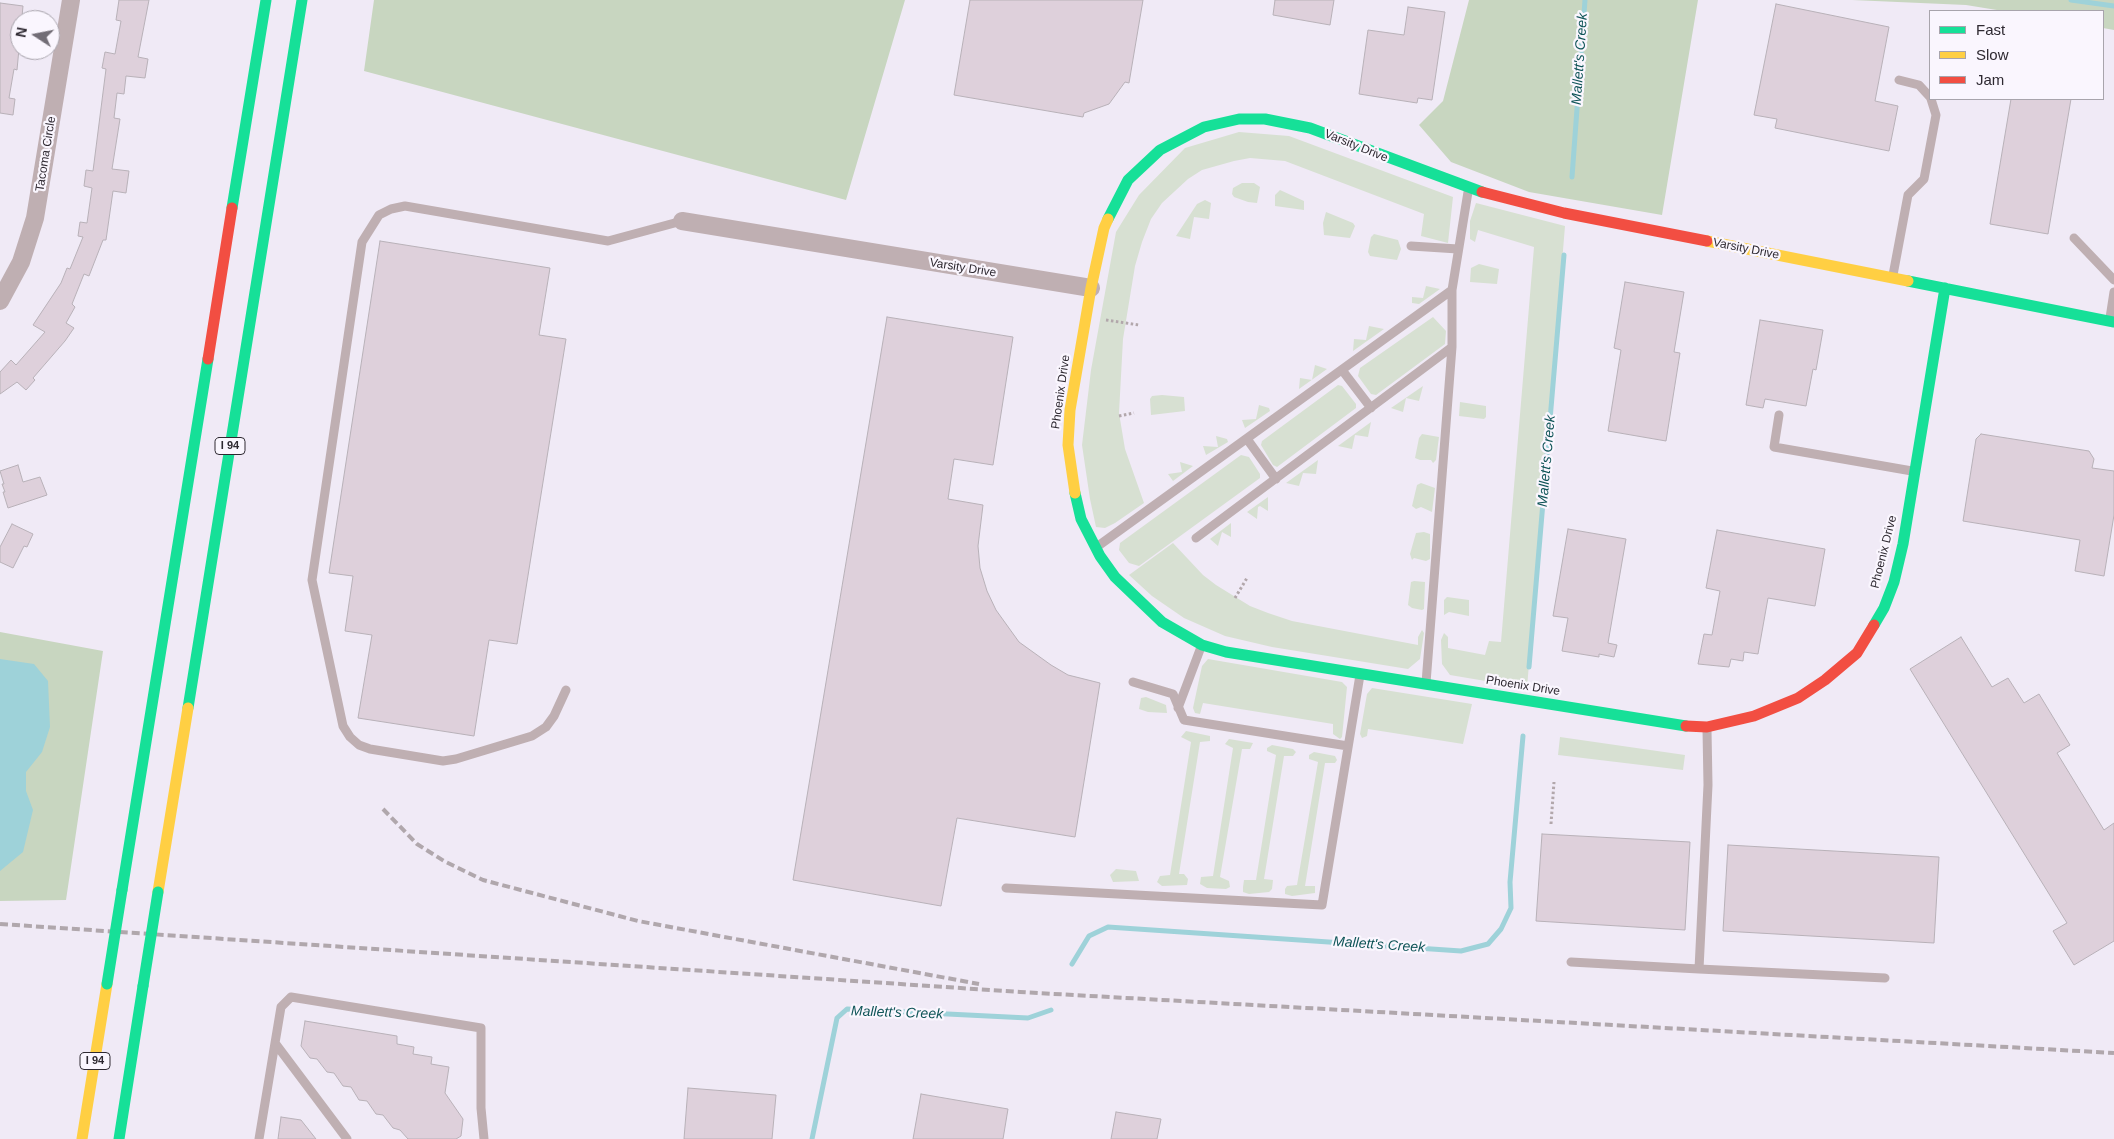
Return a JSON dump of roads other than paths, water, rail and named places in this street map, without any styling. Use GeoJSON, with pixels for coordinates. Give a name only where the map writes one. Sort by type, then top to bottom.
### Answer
{"type":"FeatureCollection","features":[{"type":"Feature","properties":{"kind":"main road","name":"I 94"},"geometry":{"type":"LineString","coordinates":[[82,1139],[266,0]]}},
{"type":"Feature","properties":{"kind":"main road","name":"I 94"},"geometry":{"type":"LineString","coordinates":[[119,1139],[302,0]]}},
{"type":"Feature","properties":{"kind":"main road","name":"Varsity Drive"},"geometry":{"type":"LineString","coordinates":[[1091,288],[1104,228],[1128,180],[1160,150],[1204,126],[1239,119],[1265,118],[1310,128],[1468,190],[1564,213],[2112,321]]}},
{"type":"Feature","properties":{"kind":"main road","name":"Phoenix Drive"},"geometry":{"type":"LineString","coordinates":[[1091,288],[1070,410],[1068,445],[1072,480],[1081,519],[1095,548],[1115,577],[1142,605],[1162,622],[1202,645],[1226,652],[1677,725],[1707,727],[1754,716],[1798,698],[1825,680],[1857,652],[1872,629],[1894,582],[1903,544],[1945,288]]}},
{"type":"Feature","properties":{"kind":"street","name":"Tacoma Circle"},"geometry":{"type":"LineString","coordinates":[[0,300],[21,262],[35,218],[71,0]]}},
{"type":"Feature","properties":{"kind":"street","name":"Varsity Drive"},"geometry":{"type":"LineString","coordinates":[[682,221],[1091,288]]}},
{"type":"Feature","properties":{"kind":"lane"},"geometry":{"type":"LineString","coordinates":[[1899,80],[1919,85],[1929,96]]}},
{"type":"Feature","properties":{"kind":"lane"},"geometry":{"type":"LineString","coordinates":[[1893,278],[1908,195],[1924,179],[1936,115],[1932,100]]}},
{"type":"Feature","properties":{"kind":"lane"},"geometry":{"type":"LineString","coordinates":[[1426,684],[1452,347],[1452,290],[1468,190]]}},
{"type":"Feature","properties":{"kind":"lane"},"geometry":{"type":"LineString","coordinates":[[566,690],[554,716],[546,727],[532,736],[456,759],[443,761],[370,749],[359,745],[350,737],[343,726],[312,580],[362,242],[379,215],[391,209],[405,206],[608,241],[682,221]]}},
{"type":"Feature","properties":{"kind":"lane"},"geometry":{"type":"LineString","coordinates":[[2074,238],[2114,280]]}},
{"type":"Feature","properties":{"kind":"lane"},"geometry":{"type":"LineString","coordinates":[[1411,246],[1458,249]]}},
{"type":"Feature","properties":{"kind":"lane"},"geometry":{"type":"LineString","coordinates":[[1095,548],[1452,290]]}},
{"type":"Feature","properties":{"kind":"lane"},"geometry":{"type":"LineString","coordinates":[[2112,321],[2114,292]]}},
{"type":"Feature","properties":{"kind":"lane"},"geometry":{"type":"LineString","coordinates":[[1196,538],[1452,347]]}},
{"type":"Feature","properties":{"kind":"lane"},"geometry":{"type":"LineString","coordinates":[[1342,370],[1371,408]]}},
{"type":"Feature","properties":{"kind":"lane"},"geometry":{"type":"LineString","coordinates":[[1779,415],[1774,447],[1915,472]]}},
{"type":"Feature","properties":{"kind":"lane"},"geometry":{"type":"LineString","coordinates":[[1247,438],[1276,479]]}},
{"type":"Feature","properties":{"kind":"lane"},"geometry":{"type":"LineString","coordinates":[[1178,708],[1202,645]]}},
{"type":"Feature","properties":{"kind":"lane"},"geometry":{"type":"LineString","coordinates":[[1006,888],[1322,906],[1360,674]]}},
{"type":"Feature","properties":{"kind":"lane"},"geometry":{"type":"LineString","coordinates":[[1133,682],[1173,694],[1184,720],[1348,746]]}},
{"type":"Feature","properties":{"kind":"lane"},"geometry":{"type":"LineString","coordinates":[[1699,969],[1708,785],[1707,727]]}},
{"type":"Feature","properties":{"kind":"lane"},"geometry":{"type":"LineString","coordinates":[[1571,962],[1884,978]]}},
{"type":"Feature","properties":{"kind":"lane"},"geometry":{"type":"LineString","coordinates":[[258,1139],[280,1006],[291,997],[482,1028],[481,1108],[484,1139]]}},
{"type":"Feature","properties":{"kind":"lane"},"geometry":{"type":"LineString","coordinates":[[274,1043],[347,1139]]}},
{"type":"Feature","properties":{"kind":"water"},"geometry":{"type":"Polygon","coordinates":[[[0,659],[34,664],[48,681],[50,727],[42,752],[26,772],[26,791],[33,810],[23,852],[0,871],[0,659]]]}},
{"type":"Feature","properties":{"kind":"waterway","name":"Mallett's Creek"},"geometry":{"type":"LineString","coordinates":[[1572,177],[1585,0]]}},
{"type":"Feature","properties":{"kind":"waterway"},"geometry":{"type":"LineString","coordinates":[[2071,0],[2114,6]]}},
{"type":"Feature","properties":{"kind":"waterway","name":"Mallett's Creek"},"geometry":{"type":"LineString","coordinates":[[1529,667],[1564,255]]}},
{"type":"Feature","properties":{"kind":"waterway","name":"Mallett's Creek"},"geometry":{"type":"LineString","coordinates":[[1072,964],[1089,936],[1108,927],[1461,951],[1488,944],[1501,929],[1511,908],[1510,882],[1523,736]]}},
{"type":"Feature","properties":{"kind":"waterway","name":"Mallett's Creek"},"geometry":{"type":"LineString","coordinates":[[812,1139],[837,1018],[847,1009],[1028,1018],[1051,1010]]}},
{"type":"Feature","properties":{"kind":"railway"},"geometry":{"type":"LineString","coordinates":[[383,809],[417,844],[444,861],[483,880],[638,921],[979,984]]}},
{"type":"Feature","properties":{"kind":"railway"},"geometry":{"type":"LineString","coordinates":[[0,924],[1020,992],[2114,1053]]}}]}
